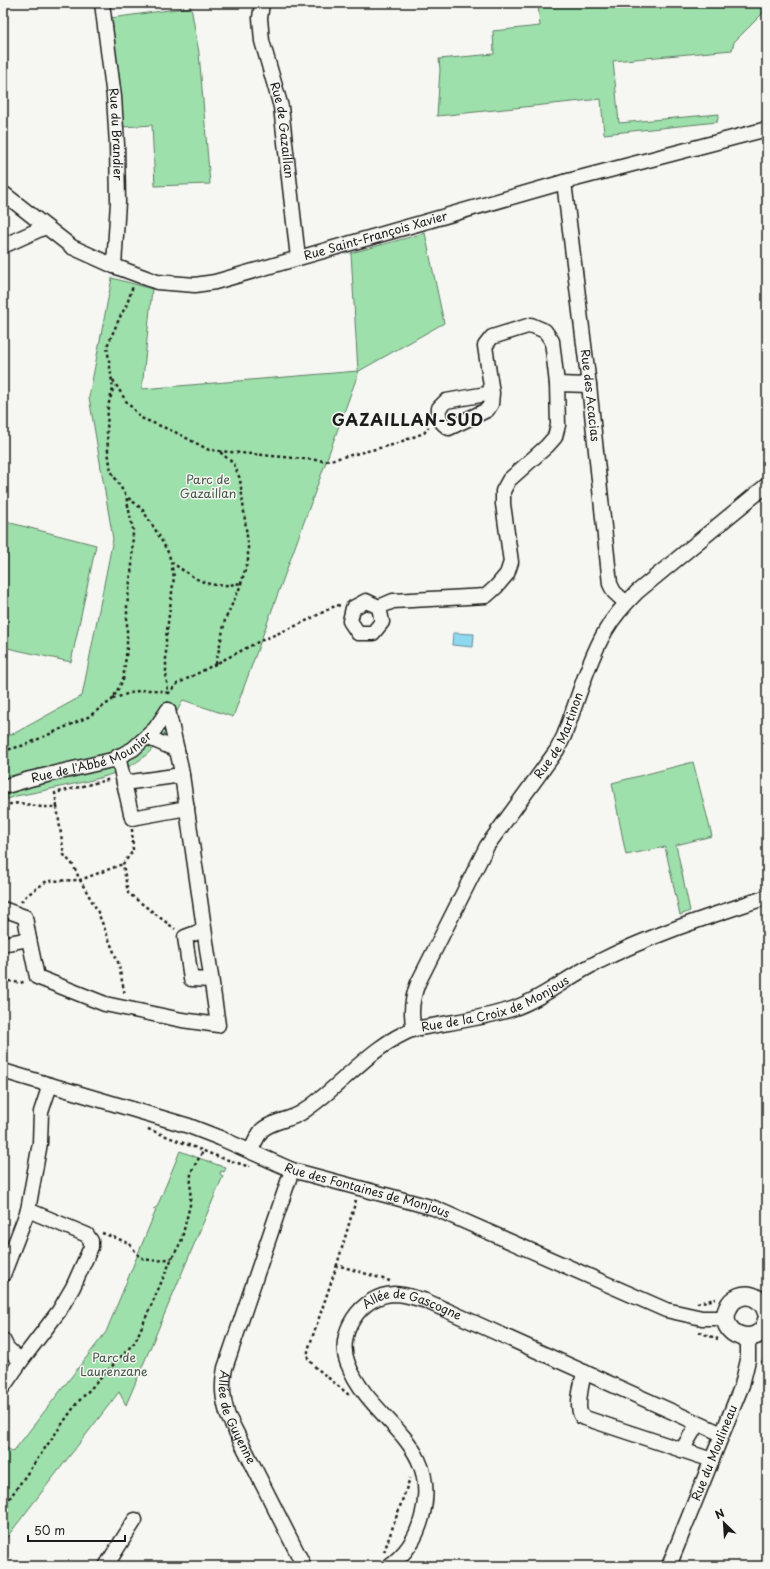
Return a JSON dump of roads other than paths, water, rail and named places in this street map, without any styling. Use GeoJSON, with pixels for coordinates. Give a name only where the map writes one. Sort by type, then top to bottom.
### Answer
{"type":"FeatureCollection","features":[{"type":"Feature","properties":{"kind":"main road"},"geometry":{"type":"LineString","coordinates":[[751,1296],[766,1309],[764,1327],[760,1332],[748,1337],[736,1334],[731,1330],[726,1318],[729,1306],[738,1297],[751,1296]]}},
{"type":"Feature","properties":{"kind":"street","name":"Rue du Brandier"},"geometry":{"type":"LineString","coordinates":[[102,3],[114,97],[117,145],[118,202],[114,266]]}},
{"type":"Feature","properties":{"kind":"street","name":"Rue de Gazaillan"},"geometry":{"type":"LineString","coordinates":[[262,3],[260,18],[262,41],[281,107],[298,258]]}},
{"type":"Feature","properties":{"kind":"street","name":"Rue Saint-François Xavier"},"geometry":{"type":"LineString","coordinates":[[3,193],[72,247],[114,266],[157,282],[195,285],[215,282],[564,182],[767,129]]}},
{"type":"Feature","properties":{"kind":"street","name":"Rue des Acacias"},"geometry":{"type":"LineString","coordinates":[[564,182],[589,384],[610,584],[614,592],[626,603]]}},
{"type":"Feature","properties":{"kind":"street"},"geometry":{"type":"LineString","coordinates":[[3,246],[45,227]]}},
{"type":"Feature","properties":{"kind":"street"},"geometry":{"type":"LineString","coordinates":[[379,607],[382,622],[373,633],[358,633],[350,621],[353,608],[366,601],[379,607],[393,601],[486,596],[507,574],[511,562],[503,504],[503,491],[510,480],[555,437],[558,425],[557,384],[552,341],[545,331],[531,325],[492,337],[486,346],[492,393],[491,404],[487,410],[449,428],[442,423],[438,417],[439,408],[446,401],[492,393]]}},
{"type":"Feature","properties":{"kind":"street"},"geometry":{"type":"LineString","coordinates":[[557,384],[589,384]]}},
{"type":"Feature","properties":{"kind":"street","name":"Rue de Martinon"},"geometry":{"type":"LineString","coordinates":[[414,1029],[412,1022],[412,1002],[418,983],[487,846],[557,750],[564,736],[599,644],[610,623],[626,603],[646,583],[767,486]]}},
{"type":"Feature","properties":{"kind":"street","name":"Rue de l'Abbé Mounier"},"geometry":{"type":"LineString","coordinates":[[3,787],[30,779],[112,760],[133,749],[147,737],[155,729],[168,710],[177,750]]}},
{"type":"Feature","properties":{"kind":"street"},"geometry":{"type":"LineString","coordinates":[[7,911],[25,917],[37,976],[105,1004],[182,1020],[218,1025],[187,808],[177,750],[147,737]]}},
{"type":"Feature","properties":{"kind":"street"},"geometry":{"type":"LineString","coordinates":[[118,756],[132,818],[187,808]]}},
{"type":"Feature","properties":{"kind":"street"},"geometry":{"type":"LineString","coordinates":[[123,779],[182,775]]}},
{"type":"Feature","properties":{"kind":"street","name":"Rue de la Croix de Monjous"},"geometry":{"type":"LineString","coordinates":[[250,1152],[263,1129],[299,1114],[310,1107],[389,1041],[402,1033],[414,1029],[495,1014],[514,1008],[533,999],[599,961],[648,939],[767,897]]}},
{"type":"Feature","properties":{"kind":"street"},"geometry":{"type":"LineString","coordinates":[[204,930],[185,937],[191,979],[211,980]]}},
{"type":"Feature","properties":{"kind":"street"},"geometry":{"type":"LineString","coordinates":[[3,944],[29,939]]}},
{"type":"Feature","properties":{"kind":"street","name":"Rue des Fontaines de Monjous"},"geometry":{"type":"LineString","coordinates":[[3,1071],[189,1126],[292,1170],[434,1208],[666,1310],[702,1318],[726,1318]]}},
{"type":"Feature","properties":{"kind":"street"},"geometry":{"type":"LineString","coordinates":[[3,1275],[28,1210],[40,1143],[41,1112],[50,1085]]}},
{"type":"Feature","properties":{"kind":"street","name":"Allée de Guyenne"},"geometry":{"type":"LineString","coordinates":[[292,1170],[225,1368],[222,1388],[228,1416],[304,1566]]}},
{"type":"Feature","properties":{"kind":"street"},"geometry":{"type":"LineString","coordinates":[[3,1387],[59,1310],[73,1287],[91,1247],[91,1241],[87,1235],[28,1210]]}},
{"type":"Feature","properties":{"kind":"street","name":"Allée de Gascogne"},"geometry":{"type":"LineString","coordinates":[[386,1560],[414,1541],[424,1511],[426,1495],[422,1466],[416,1455],[404,1438],[364,1391],[347,1363],[345,1352],[346,1333],[350,1322],[359,1311],[373,1300],[394,1294],[426,1301],[722,1434]]}},
{"type":"Feature","properties":{"kind":"street","name":"Rue du Moulineau"},"geometry":{"type":"LineString","coordinates":[[670,1566],[742,1385],[748,1360],[748,1337]]}},
{"type":"Feature","properties":{"kind":"street"},"geometry":{"type":"LineString","coordinates":[[3,1340],[7,1348],[21,1361]]}},
{"type":"Feature","properties":{"kind":"street"},"geometry":{"type":"LineString","coordinates":[[584,1372],[579,1406],[579,1413],[582,1417],[712,1460]]}},
{"type":"Feature","properties":{"kind":"street"},"geometry":{"type":"LineString","coordinates":[[682,1450],[695,1428],[695,1422]]}},
{"type":"Feature","properties":{"kind":"street"},"geometry":{"type":"LineString","coordinates":[[106,1566],[117,1560],[135,1520]]}},
{"type":"Feature","properties":{"kind":"water"},"geometry":{"type":"Polygon","coordinates":[[[453,633],[474,634],[473,647],[452,645],[453,633]]]}},
{"type":"Feature","properties":{"kind":"district","name":"GAZAILLAN-SUD"},"geometry":{"type":"Point","coordinates":[408,420]}},
{"type":"Feature","properties":{"kind":"park label","name":"Parc de Gazaillan"},"geometry":{"type":"Point","coordinates":[208,487]}},
{"type":"Feature","properties":{"kind":"park label","name":"Parc de Laurenzane"},"geometry":{"type":"Point","coordinates":[114,1365]}}]}
